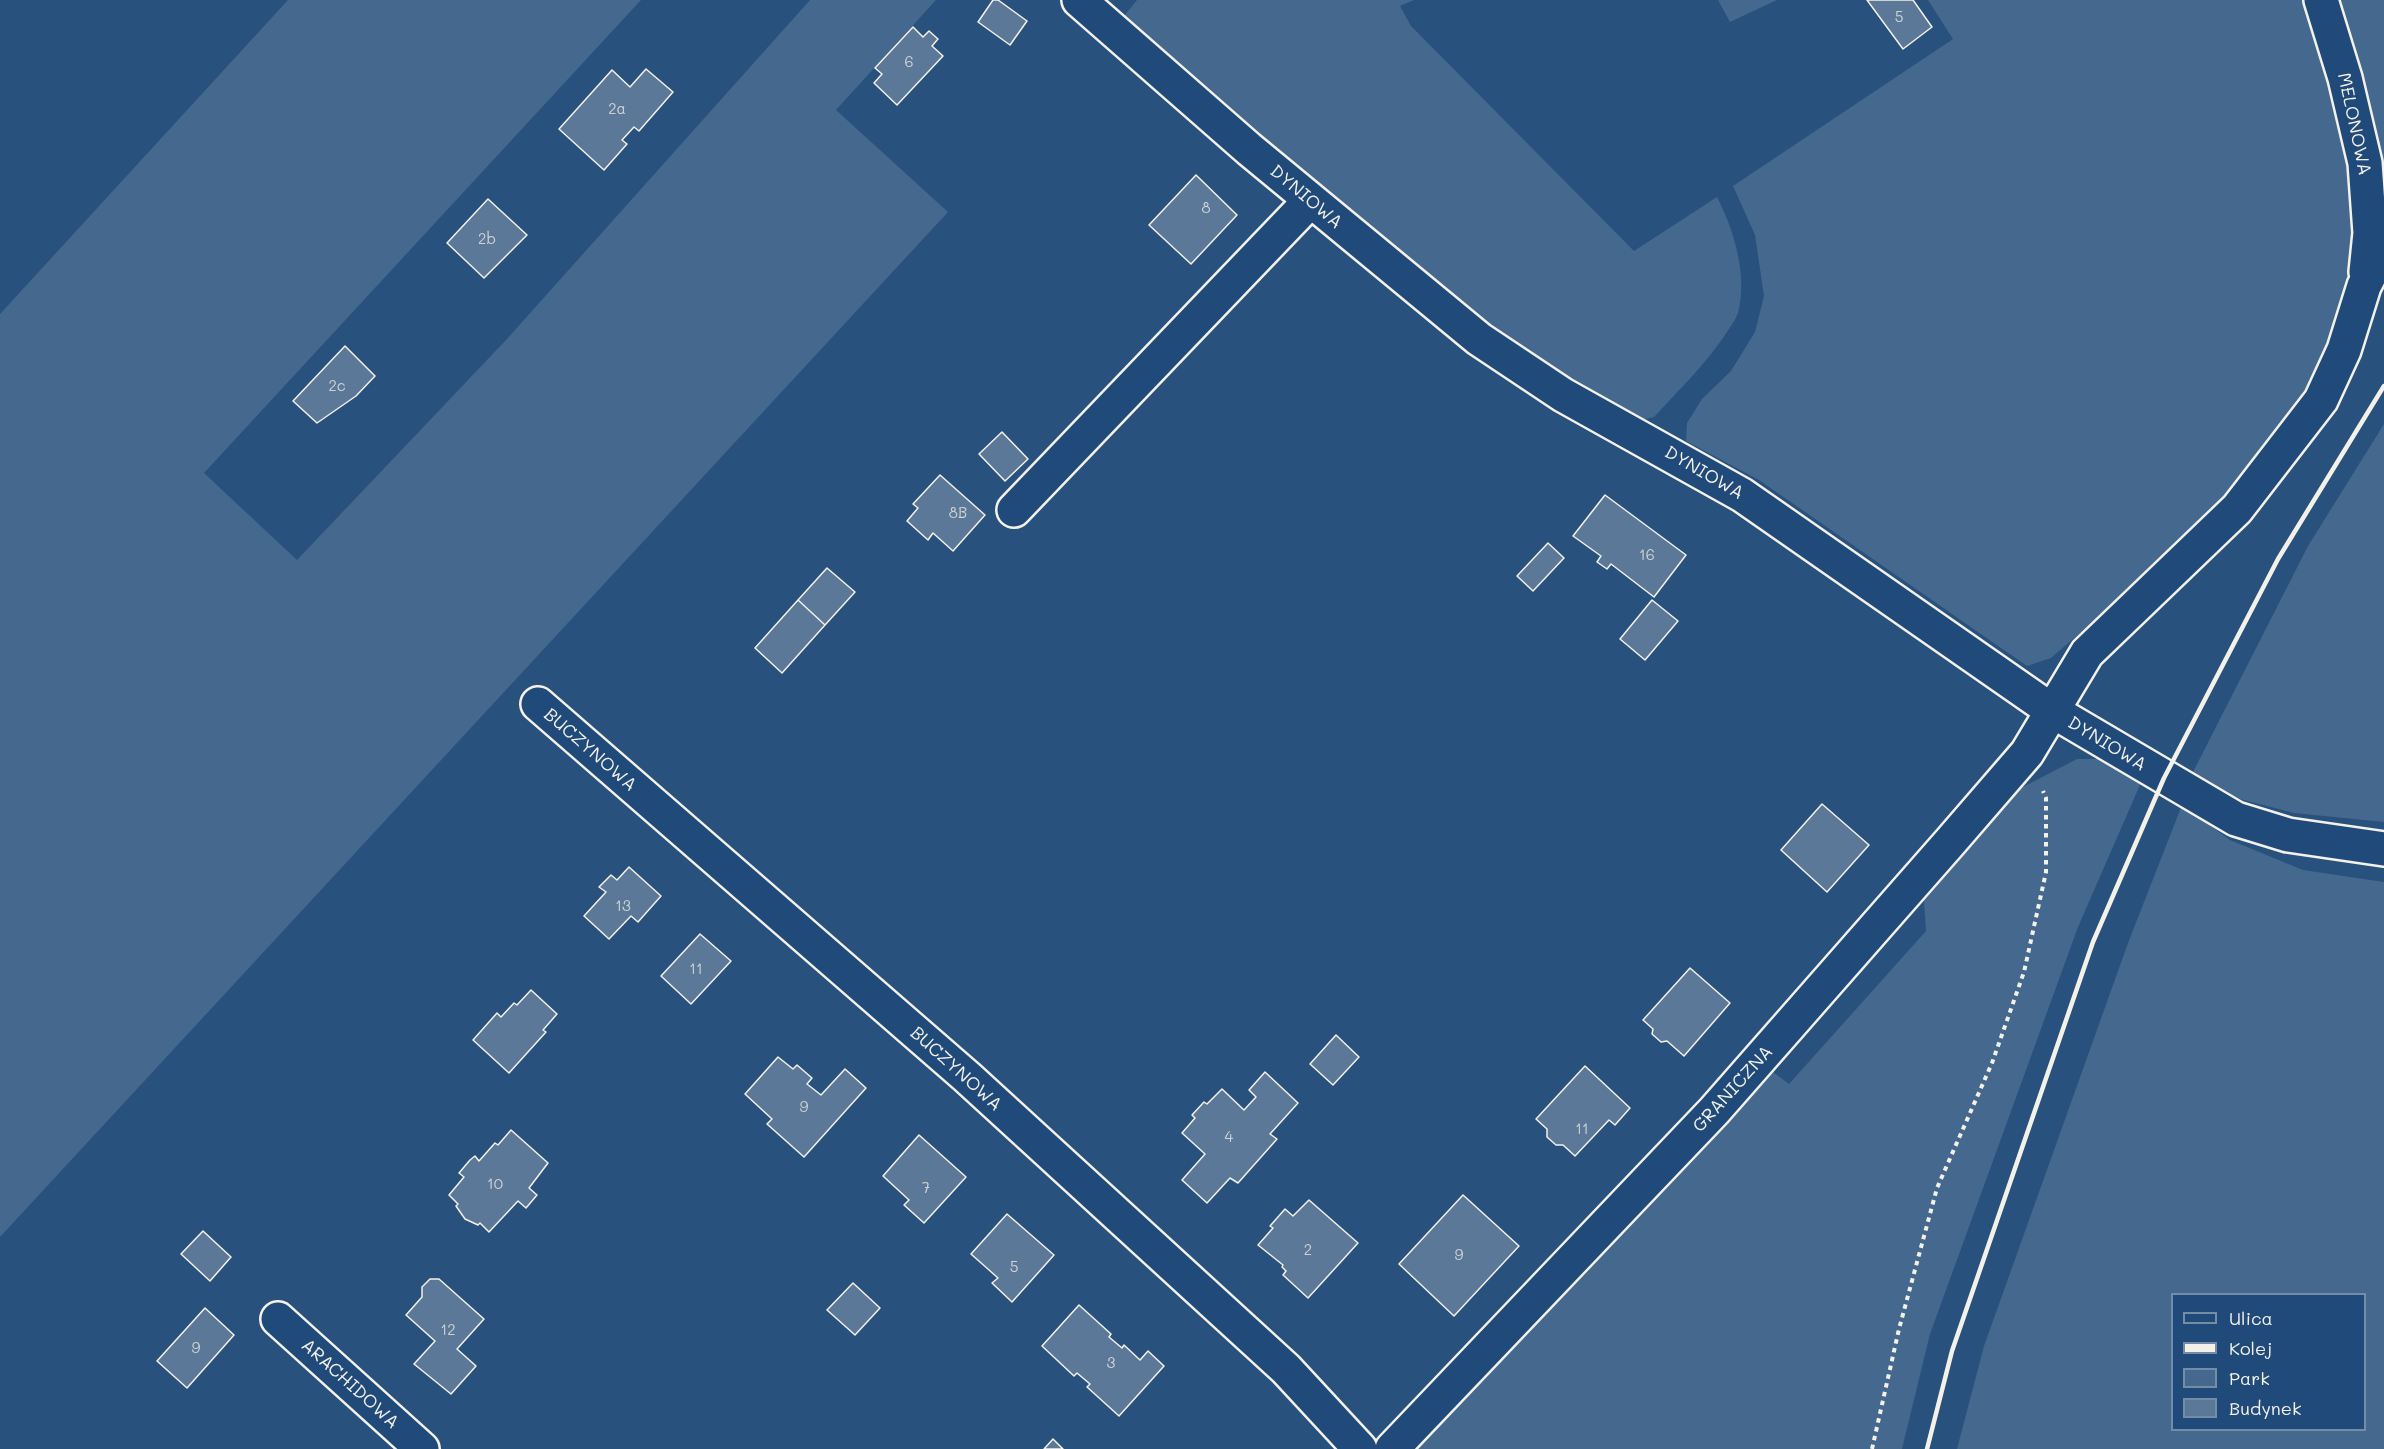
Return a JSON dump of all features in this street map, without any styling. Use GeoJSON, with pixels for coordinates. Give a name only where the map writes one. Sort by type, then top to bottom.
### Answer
{"type":"FeatureCollection","features":[{"type":"Feature","properties":{"kind":"street","name":"MELONOWA"},"geometry":{"type":"LineString","coordinates":[[2321,0],[2345,78],[2365,163],[2370,233],[2364,286]]}},
{"type":"Feature","properties":{"kind":"street","name":"DYNIOWA"},"geometry":{"type":"LineString","coordinates":[[1099,6],[1310,201],[1479,339],[1563,395],[1742,495],[2051,710],[2236,819],[2288,836],[2384,849]]}},
{"type":"Feature","properties":{"kind":"street"},"geometry":{"type":"LineString","coordinates":[[1014,510],[1310,201]]}},
{"type":"Feature","properties":{"kind":"street"},"geometry":{"type":"LineString","coordinates":[[2364,286],[2384,247]]}},
{"type":"Feature","properties":{"kind":"street","name":"GRANICZNA"},"geometry":{"type":"LineString","coordinates":[[1392,1449],[1714,1111],[2027,753],[2087,653],[2237,509],[2321,400],[2344,350],[2364,286]]}},
{"type":"Feature","properties":{"kind":"street","name":"BUCZYNOWA"},"geometry":{"type":"LineString","coordinates":[[538,704],[967,1077],[1286,1369],[1360,1449]]}},
{"type":"Feature","properties":{"kind":"street","name":"ARACHIDOWA"},"geometry":{"type":"LineString","coordinates":[[278,1319],[422,1449]]}},
{"type":"Feature","properties":{"kind":"path"},"geometry":{"type":"LineString","coordinates":[[1872,1449],[1899,1329],[1937,1188],[1992,1063],[2024,972],[2046,872],[2046,798],[2027,753]]}},
{"type":"Feature","properties":{"kind":"green space"},"geometry":{"type":"Polygon","coordinates":[[[288,0],[641,0],[204,473],[297,560],[506,340],[810,0],[936,0],[836,110],[948,212],[0,1237],[0,314],[288,0]]]}},
{"type":"Feature","properties":{"kind":"green space"},"geometry":{"type":"Polygon","coordinates":[[[1137,0],[1414,0],[1400,6],[1411,26],[1634,251],[1717,197],[1729,224],[1738,254],[1741,299],[1736,317],[1712,353],[1684,386],[1654,417],[1641,420],[1564,377],[1497,333],[1261,137],[1124,16],[1137,0]]]}},
{"type":"Feature","properties":{"kind":"green space"},"geometry":{"type":"Polygon","coordinates":[[[1718,0],[1777,0],[1730,22],[1718,0]]]}},
{"type":"Feature","properties":{"kind":"green space"},"geometry":{"type":"Polygon","coordinates":[[[1928,0],[2312,0],[2356,164],[2356,284],[2312,396],[2230,503],[2051,658],[2027,666],[1759,480],[1686,441],[1687,423],[1702,399],[1731,371],[1755,332],[1764,296],[1755,235],[1733,186],[1953,39],[1928,0]]]}},
{"type":"Feature","properties":{"kind":"green space"},"geometry":{"type":"Polygon","coordinates":[[[2330,0],[2384,0],[2384,225],[2330,0]]]}},
{"type":"Feature","properties":{"kind":"green space"},"geometry":{"type":"Polygon","coordinates":[[[2384,424],[2384,822],[2294,813],[2240,799],[2192,774],[2308,546],[2384,424]]]}},
{"type":"Feature","properties":{"kind":"green space"},"geometry":{"type":"Polygon","coordinates":[[[2077,759],[2116,759],[2143,778],[2078,927],[1930,1334],[1902,1449],[1413,1449],[1773,1072],[1789,1084],[1926,931],[1924,901],[2019,789],[2077,759]]]}},
{"type":"Feature","properties":{"kind":"green space"},"geometry":{"type":"Polygon","coordinates":[[[2182,805],[2230,840],[2303,870],[2384,882],[2384,1449],[1957,1449],[1984,1346],[2128,943],[2182,805]]]}},
{"type":"Feature","properties":{"kind":"building"},"geometry":{"type":"Polygon","coordinates":[[[993,0],[998,0],[1027,21],[1010,45],[978,22],[993,0]]]}},
{"type":"Feature","properties":{"kind":"building"},"geometry":{"type":"Polygon","coordinates":[[[1867,0],[1913,0],[1932,27],[1903,49],[1867,0]]]}},
{"type":"Feature","properties":{"kind":"building"},"geometry":{"type":"Polygon","coordinates":[[[913,27],[923,37],[929,31],[938,39],[932,46],[943,56],[897,105],[874,83],[882,74],[875,68],[913,27]]]}},
{"type":"Feature","properties":{"kind":"building"},"geometry":{"type":"Polygon","coordinates":[[[646,69],[673,92],[639,131],[634,127],[622,140],[627,144],[604,170],[559,129],[612,70],[630,87],[646,69]]]}},
{"type":"Feature","properties":{"kind":"building"},"geometry":{"type":"Polygon","coordinates":[[[1196,175],[1237,215],[1191,264],[1149,225],[1196,175]]]}},
{"type":"Feature","properties":{"kind":"building"},"geometry":{"type":"Polygon","coordinates":[[[488,199],[527,235],[484,278],[447,243],[488,199]]]}},
{"type":"Feature","properties":{"kind":"building"},"geometry":{"type":"Polygon","coordinates":[[[345,346],[375,376],[356,396],[317,423],[293,401],[345,346]]]}},
{"type":"Feature","properties":{"kind":"building"},"geometry":{"type":"Polygon","coordinates":[[[1002,432],[1028,459],[1005,481],[979,454],[1002,432]]]}},
{"type":"Feature","properties":{"kind":"building"},"geometry":{"type":"Polygon","coordinates":[[[940,475],[985,515],[953,551],[933,533],[928,540],[907,521],[918,508],[913,504],[940,475]]]}},
{"type":"Feature","properties":{"kind":"building"},"geometry":{"type":"Polygon","coordinates":[[[1605,495],[1686,555],[1654,597],[1611,564],[1607,569],[1597,562],[1601,556],[1573,536],[1605,495]]]}},
{"type":"Feature","properties":{"kind":"building"},"geometry":{"type":"Polygon","coordinates":[[[1548,543],[1564,558],[1533,591],[1517,576],[1548,543]]]}},
{"type":"Feature","properties":{"kind":"building"},"geometry":{"type":"Polygon","coordinates":[[[827,568],[855,592],[825,625],[798,600],[827,568]]]}},
{"type":"Feature","properties":{"kind":"building"},"geometry":{"type":"Polygon","coordinates":[[[798,600],[825,625],[782,673],[755,648],[798,600]]]}},
{"type":"Feature","properties":{"kind":"building"},"geometry":{"type":"Polygon","coordinates":[[[1652,600],[1678,621],[1645,660],[1620,639],[1652,600]]]}},
{"type":"Feature","properties":{"kind":"building"},"geometry":{"type":"Polygon","coordinates":[[[1822,804],[1869,845],[1827,892],[1781,850],[1822,804]]]}},
{"type":"Feature","properties":{"kind":"building"},"geometry":{"type":"Polygon","coordinates":[[[629,867],[661,896],[638,922],[631,916],[609,939],[584,916],[606,892],[599,887],[611,875],[617,880],[629,867]]]}},
{"type":"Feature","properties":{"kind":"building"},"geometry":{"type":"Polygon","coordinates":[[[700,934],[731,961],[691,1004],[661,976],[700,934]]]}},
{"type":"Feature","properties":{"kind":"building"},"geometry":{"type":"Polygon","coordinates":[[[1690,968],[1730,1003],[1684,1056],[1667,1041],[1661,1042],[1652,1034],[1653,1029],[1643,1020],[1690,968]]]}},
{"type":"Feature","properties":{"kind":"building"},"geometry":{"type":"Polygon","coordinates":[[[531,990],[557,1014],[543,1030],[546,1032],[509,1073],[473,1040],[497,1013],[501,1017],[531,990]]]}},
{"type":"Feature","properties":{"kind":"building"},"geometry":{"type":"Polygon","coordinates":[[[1336,1035],[1359,1057],[1333,1085],[1310,1064],[1336,1035]]]}},
{"type":"Feature","properties":{"kind":"building"},"geometry":{"type":"Polygon","coordinates":[[[778,1057],[793,1069],[797,1065],[812,1078],[807,1084],[821,1095],[845,1069],[866,1088],[804,1157],[767,1124],[772,1119],[745,1094],[778,1057]]]}},
{"type":"Feature","properties":{"kind":"building"},"geometry":{"type":"Polygon","coordinates":[[[1585,1066],[1630,1108],[1615,1125],[1609,1120],[1575,1156],[1563,1145],[1556,1145],[1547,1137],[1547,1129],[1536,1119],[1585,1066]]]}},
{"type":"Feature","properties":{"kind":"building"},"geometry":{"type":"Polygon","coordinates":[[[1265,1072],[1298,1103],[1270,1134],[1277,1139],[1238,1183],[1230,1178],[1207,1203],[1182,1180],[1205,1154],[1182,1133],[1195,1118],[1192,1115],[1204,1102],[1207,1104],[1222,1089],[1244,1110],[1256,1097],[1249,1090],[1265,1072]]]}},
{"type":"Feature","properties":{"kind":"building"},"geometry":{"type":"Polygon","coordinates":[[[511,1130],[548,1163],[529,1188],[537,1195],[526,1208],[518,1201],[489,1232],[480,1223],[478,1225],[465,1219],[456,1206],[458,1204],[449,1195],[464,1177],[459,1173],[470,1160],[475,1156],[479,1161],[511,1130]]]}},
{"type":"Feature","properties":{"kind":"building"},"geometry":{"type":"Polygon","coordinates":[[[919,1135],[966,1177],[924,1223],[904,1205],[909,1200],[883,1176],[919,1135]]]}},
{"type":"Feature","properties":{"kind":"building"},"geometry":{"type":"Polygon","coordinates":[[[1463,1195],[1519,1246],[1454,1316],[1399,1264],[1463,1195]]]}},
{"type":"Feature","properties":{"kind":"building"},"geometry":{"type":"Polygon","coordinates":[[[1309,1200],[1358,1243],[1308,1298],[1283,1275],[1286,1271],[1283,1265],[1258,1245],[1273,1228],[1270,1226],[1285,1209],[1293,1216],[1309,1200]]]}},
{"type":"Feature","properties":{"kind":"building"},"geometry":{"type":"Polygon","coordinates":[[[1007,1214],[1054,1255],[1012,1302],[992,1283],[998,1278],[971,1254],[1007,1214]]]}},
{"type":"Feature","properties":{"kind":"building"},"geometry":{"type":"Polygon","coordinates":[[[203,1231],[231,1257],[210,1281],[181,1254],[203,1231]]]}},
{"type":"Feature","properties":{"kind":"building"},"geometry":{"type":"Polygon","coordinates":[[[430,1279],[439,1279],[484,1319],[457,1349],[476,1366],[451,1394],[414,1364],[435,1341],[406,1315],[422,1297],[422,1287],[430,1279]]]}},
{"type":"Feature","properties":{"kind":"building"},"geometry":{"type":"Polygon","coordinates":[[[853,1283],[880,1308],[855,1335],[827,1310],[853,1283]]]}},
{"type":"Feature","properties":{"kind":"building"},"geometry":{"type":"Polygon","coordinates":[[[1079,1305],[1111,1334],[1109,1337],[1122,1348],[1124,1345],[1140,1360],[1148,1351],[1164,1366],[1119,1416],[1087,1387],[1090,1384],[1077,1373],[1074,1376],[1042,1346],[1079,1305]]]}},
{"type":"Feature","properties":{"kind":"building"},"geometry":{"type":"Polygon","coordinates":[[[205,1308],[234,1335],[187,1388],[157,1361],[205,1308]]]}},
{"type":"Feature","properties":{"kind":"building"},"geometry":{"type":"Polygon","coordinates":[[[1053,1439],[1063,1449],[1044,1449],[1053,1439]]]}},
{"type":"Feature","properties":{"kind":"railway"},"geometry":{"type":"LineString","coordinates":[[1927,1449],[1952,1351],[2093,942],[2164,778],[2278,559],[2384,386]]}}]}
